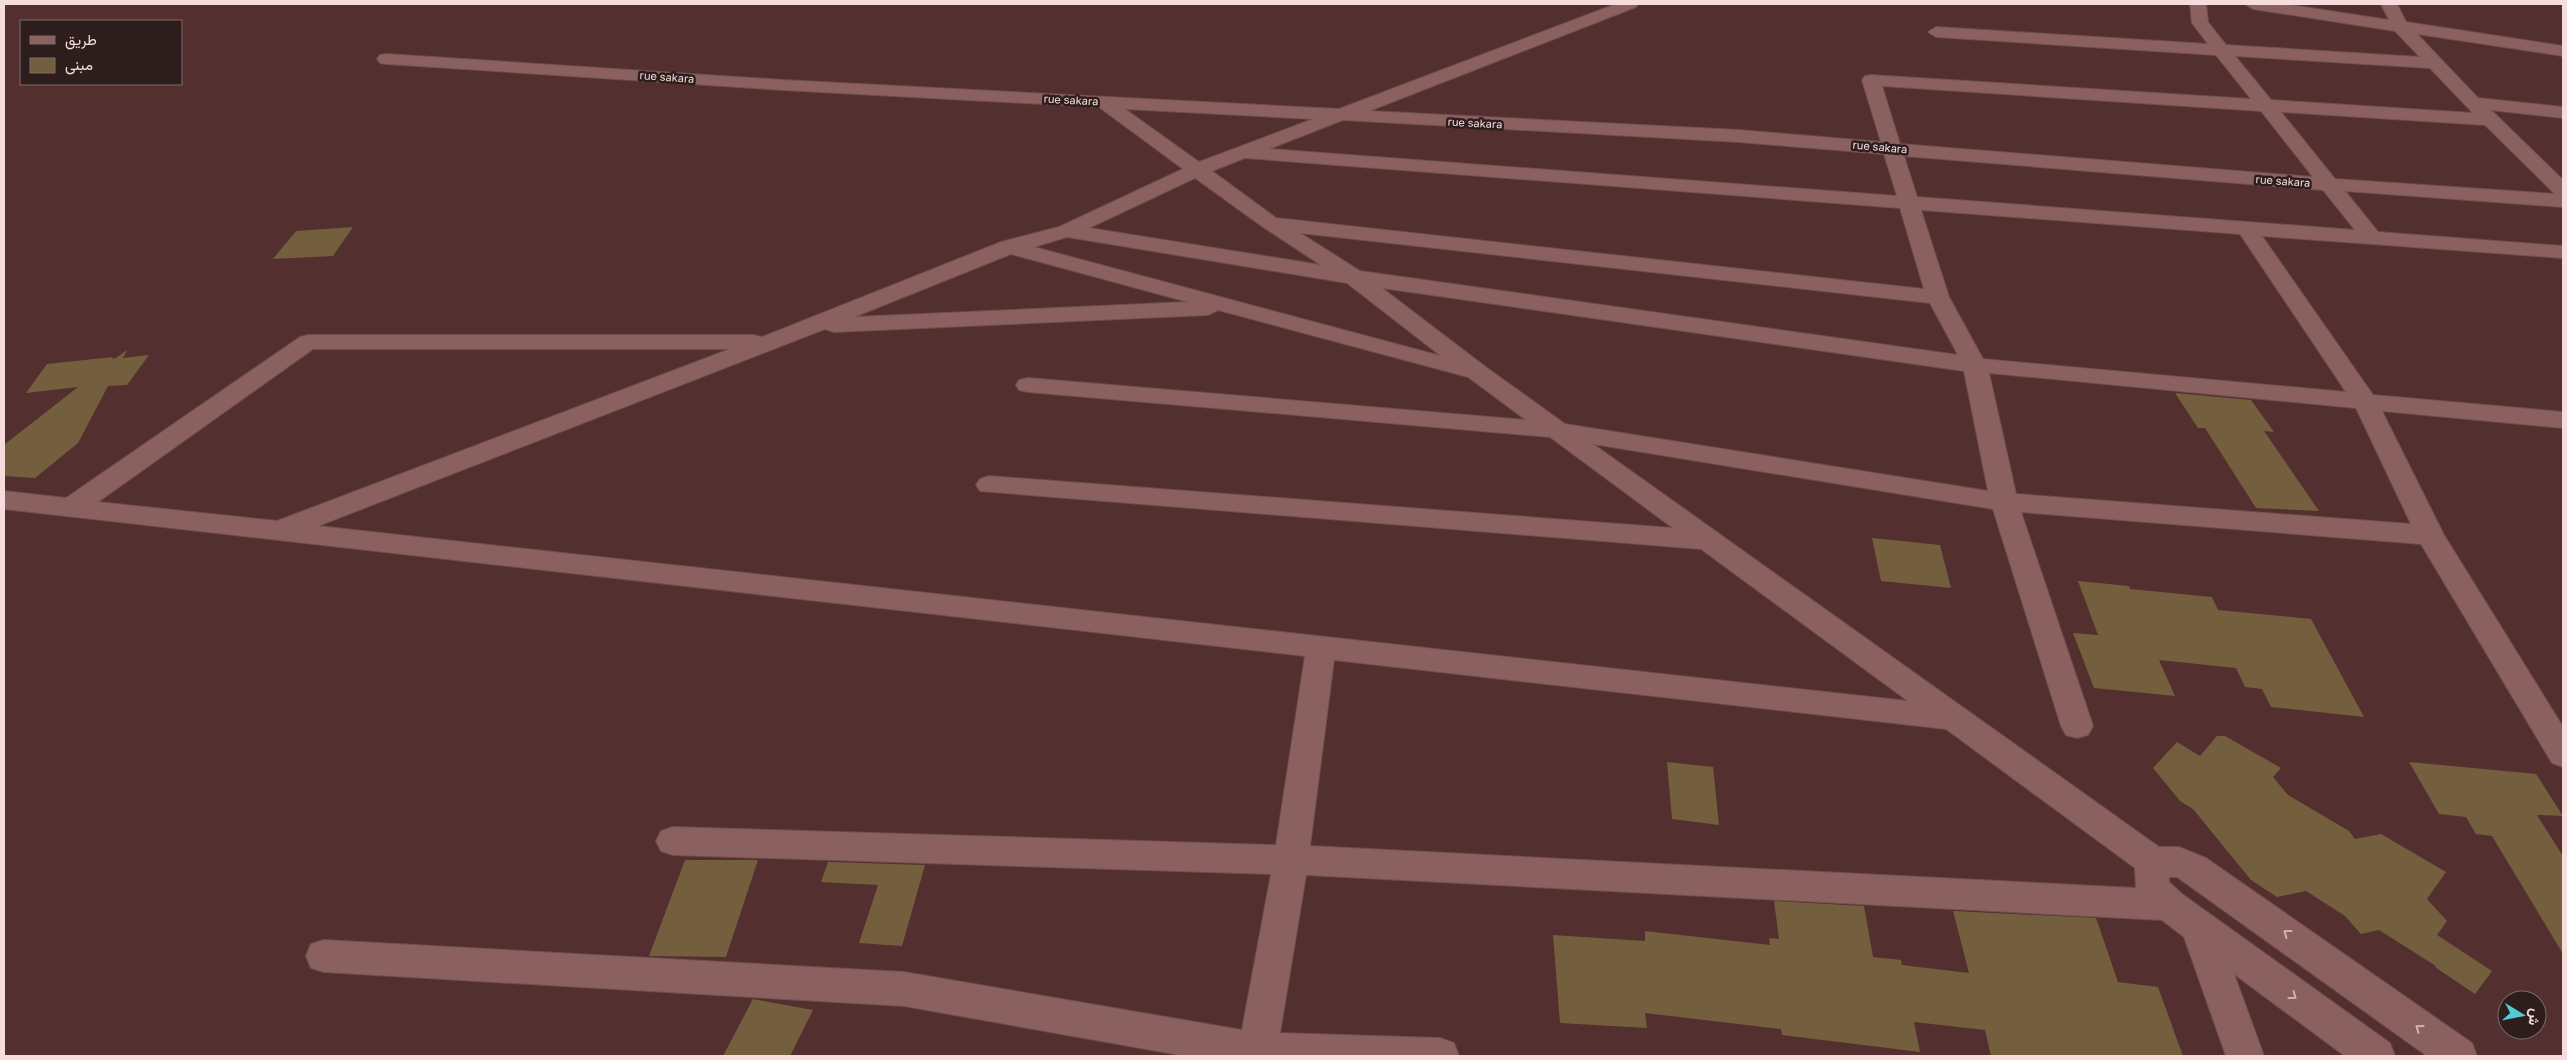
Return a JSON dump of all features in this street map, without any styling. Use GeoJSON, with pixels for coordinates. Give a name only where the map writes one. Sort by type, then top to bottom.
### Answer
{"type":"FeatureCollection","features":[{"type":"Feature","properties":{"kind":"street"},"geometry":{"type":"LineString","coordinates":[[280,530],[812,326],[1009,246],[1066,232],[1197,170],[1334,116],[1436,80],[1630,4]]}},
{"type":"Feature","properties":{"kind":"street"},"geometry":{"type":"LineString","coordinates":[[2198,4],[2200,23],[2372,238]]}},
{"type":"Feature","properties":{"kind":"street"},"geometry":{"type":"LineString","coordinates":[[2252,4],[2563,51]]}},
{"type":"Feature","properties":{"kind":"street"},"geometry":{"type":"LineString","coordinates":[[2389,4],[2400,26],[2473,103],[2563,191]]}},
{"type":"Feature","properties":{"kind":"street"},"geometry":{"type":"LineString","coordinates":[[1936,32],[2435,63]]}},
{"type":"Feature","properties":{"kind":"street","name":"rue sakara"},"geometry":{"type":"LineString","coordinates":[[386,59],[783,85],[1099,99],[1334,116],[1739,136],[2563,201]]}},
{"type":"Feature","properties":{"kind":"street"},"geometry":{"type":"LineString","coordinates":[[2077,726],[2004,502],[1975,365],[1938,297],[1872,80],[2490,120]]}},
{"type":"Feature","properties":{"kind":"street"},"geometry":{"type":"LineString","coordinates":[[1099,99],[1270,223],[1354,277],[1478,373],[2153,862],[2179,862],[2194,868],[2458,1056]]}},
{"type":"Feature","properties":{"kind":"street"},"geometry":{"type":"LineString","coordinates":[[2473,103],[2563,112]]}},
{"type":"Feature","properties":{"kind":"street"},"geometry":{"type":"LineString","coordinates":[[1240,153],[2563,252]]}},
{"type":"Feature","properties":{"kind":"street"},"geometry":{"type":"LineString","coordinates":[[1270,223],[1938,297]]}},
{"type":"Feature","properties":{"kind":"street"},"geometry":{"type":"LineString","coordinates":[[2246,228],[2364,400],[2430,535],[2563,754]]}},
{"type":"Feature","properties":{"kind":"street"},"geometry":{"type":"LineString","coordinates":[[1066,232],[1354,277],[1975,365],[2563,420]]}},
{"type":"Feature","properties":{"kind":"street"},"geometry":{"type":"LineString","coordinates":[[1009,246],[1478,373]]}},
{"type":"Feature","properties":{"kind":"street"},"geometry":{"type":"LineString","coordinates":[[812,326],[1234,307]]}},
{"type":"Feature","properties":{"kind":"street"},"geometry":{"type":"LineString","coordinates":[[72,507],[308,342],[770,342]]}},
{"type":"Feature","properties":{"kind":"street"},"geometry":{"type":"LineString","coordinates":[[1028,385],[1556,430],[2004,502],[2430,535]]}},
{"type":"Feature","properties":{"kind":"street"},"geometry":{"type":"LineString","coordinates":[[989,485],[1708,540]]}},
{"type":"Feature","properties":{"kind":"street"},"geometry":{"type":"LineString","coordinates":[[4,500],[1955,718]]}},
{"type":"Feature","properties":{"kind":"street"},"geometry":{"type":"LineString","coordinates":[[1258,1051],[1291,860],[1321,647]]}},
{"type":"Feature","properties":{"kind":"street"},"geometry":{"type":"LineString","coordinates":[[673,841],[1291,860],[2169,905]]}},
{"type":"Feature","properties":{"kind":"street"},"geometry":{"type":"LineString","coordinates":[[2153,862],[2149,878],[2155,892],[2169,905],[2376,1056]]}},
{"type":"Feature","properties":{"kind":"street"},"geometry":{"type":"LineString","coordinates":[[2199,927],[2245,1056]]}},
{"type":"Feature","properties":{"kind":"street"},"geometry":{"type":"LineString","coordinates":[[324,956],[904,989],[1258,1051],[1440,1056]]}},
{"type":"Feature","properties":{"kind":"building"},"geometry":{"type":"Polygon","coordinates":[[[353,227],[333,256],[273,259],[296,231],[353,227]]]}},
{"type":"Feature","properties":{"kind":"building"},"geometry":{"type":"Polygon","coordinates":[[[127,350],[123,358],[149,355],[127,385],[108,386],[78,443],[35,478],[4,476],[4,445],[78,387],[26,393],[47,364],[113,357],[112,359],[127,350]]]}},
{"type":"Feature","properties":{"kind":"building"},"geometry":{"type":"Polygon","coordinates":[[[2175,393],[2251,400],[2274,432],[2264,431],[2319,511],[2256,508],[2205,428],[2198,428],[2175,393]]]}},
{"type":"Feature","properties":{"kind":"building"},"geometry":{"type":"Polygon","coordinates":[[[1872,538],[1940,545],[1951,588],[1881,581],[1872,538]]]}},
{"type":"Feature","properties":{"kind":"building"},"geometry":{"type":"Polygon","coordinates":[[[2078,581],[2129,586],[2130,589],[2212,597],[2218,610],[2311,619],[2364,717],[2271,707],[2262,689],[2245,687],[2236,668],[2159,660],[2175,696],[2094,688],[2073,633],[2098,635],[2078,581]]]}},
{"type":"Feature","properties":{"kind":"building"},"geometry":{"type":"Polygon","coordinates":[[[2217,736],[2225,736],[2281,768],[2273,777],[2288,795],[2349,831],[2355,839],[2381,834],[2446,872],[2427,899],[2447,921],[2437,935],[2492,971],[2475,994],[2436,966],[2379,930],[2361,934],[2345,916],[2306,891],[2277,897],[2251,880],[2193,809],[2180,801],[2153,768],[2177,742],[2200,756],[2217,736]]]}},
{"type":"Feature","properties":{"kind":"building"},"geometry":{"type":"Polygon","coordinates":[[[1667,762],[1713,767],[1719,825],[1672,819],[1667,762]]]}},
{"type":"Feature","properties":{"kind":"building"},"geometry":{"type":"Polygon","coordinates":[[[2409,762],[2536,774],[2563,816],[2537,815],[2563,856],[2563,954],[2492,836],[2476,834],[2466,817],[2439,814],[2409,762]]]}},
{"type":"Feature","properties":{"kind":"building"},"geometry":{"type":"Polygon","coordinates":[[[685,860],[758,860],[726,957],[649,956],[685,860]]]}},
{"type":"Feature","properties":{"kind":"building"},"geometry":{"type":"Polygon","coordinates":[[[828,862],[925,865],[902,946],[859,943],[878,885],[821,882],[828,862]]]}},
{"type":"Feature","properties":{"kind":"building"},"geometry":{"type":"Polygon","coordinates":[[[1774,901],[1864,906],[1873,957],[1901,960],[1902,965],[1969,973],[1953,911],[2096,918],[2118,982],[2158,987],[2183,1056],[1991,1056],[1985,1030],[1914,1022],[1920,1052],[1782,1035],[1781,1029],[1645,1013],[1647,1028],[1560,1023],[1553,935],[1645,941],[1645,931],[1770,945],[1769,938],[1779,939],[1774,901]]]}},
{"type":"Feature","properties":{"kind":"building"},"geometry":{"type":"Polygon","coordinates":[[[753,999],[813,1010],[790,1056],[723,1056],[753,999]]]}}]}
